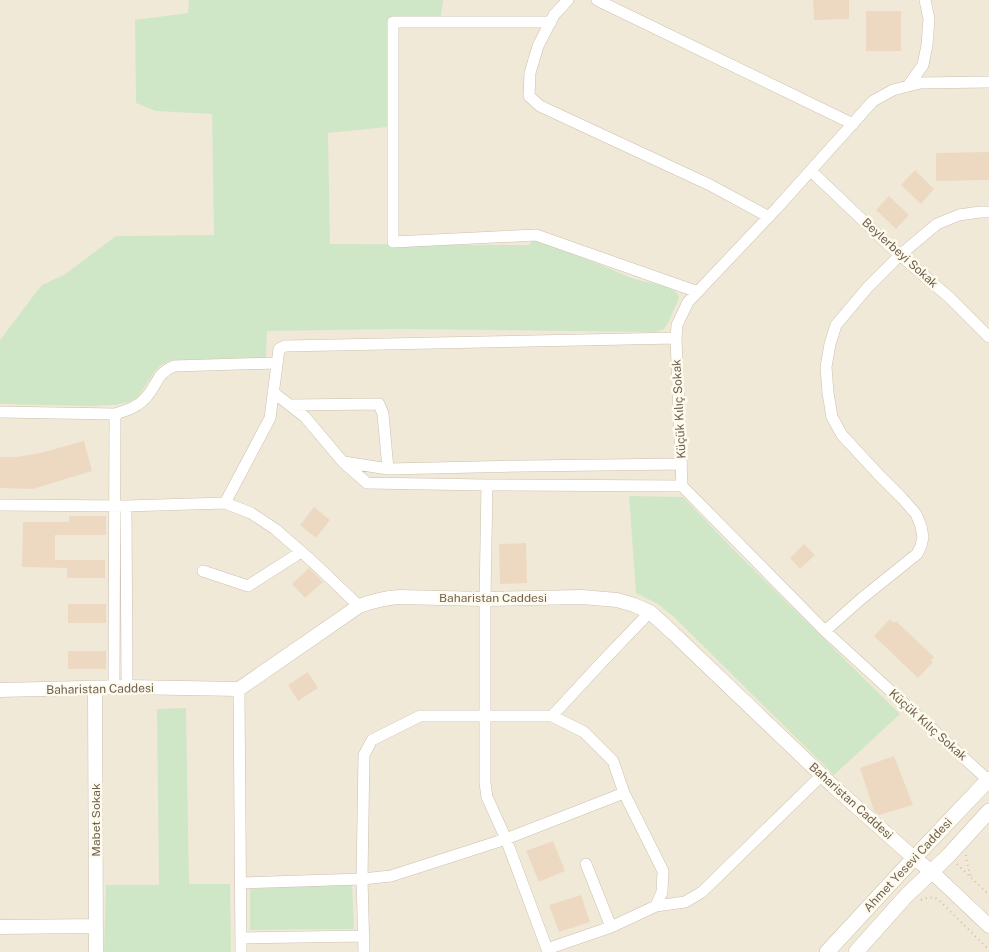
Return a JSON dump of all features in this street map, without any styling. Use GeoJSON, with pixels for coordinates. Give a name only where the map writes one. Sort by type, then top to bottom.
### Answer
{"type":"FeatureCollection","features":[{"type":"Feature","properties":{"kind":"main road","name":"Ahmet Yesevi Caddesi"},"geometry":{"type":"LineString","coordinates":[[827,952],[988,780]]}},
{"type":"Feature","properties":{"kind":"main road","name":"Ahmet Yesevi Caddesi"},"geometry":{"type":"LineString","coordinates":[[856,952],[906,896],[949,855],[989,811]]}},
{"type":"Feature","properties":{"kind":"street"},"geometry":{"type":"LineString","coordinates":[[568,0],[554,15],[538,46],[530,73],[529,96],[540,106],[710,185],[769,217]]}},
{"type":"Feature","properties":{"kind":"street"},"geometry":{"type":"LineString","coordinates":[[597,0],[853,124]]}},
{"type":"Feature","properties":{"kind":"street"},"geometry":{"type":"LineString","coordinates":[[908,86],[923,65],[927,45],[929,19],[925,0]]}},
{"type":"Feature","properties":{"kind":"street"},"geometry":{"type":"LineString","coordinates":[[551,22],[393,22],[393,242],[536,234],[698,292]]}},
{"type":"Feature","properties":{"kind":"street","name":"Küçük Kılıç Sokak"},"geometry":{"type":"LineString","coordinates":[[988,780],[825,631],[682,486],[676,338],[677,325],[688,302],[769,217],[873,102],[893,90],[920,83],[989,82]]}},
{"type":"Feature","properties":{"kind":"street","name":"Beylerbeyi Sokak"},"geometry":{"type":"LineString","coordinates":[[811,171],[900,255],[949,297],[989,337]]}},
{"type":"Feature","properties":{"kind":"street"},"geometry":{"type":"LineString","coordinates":[[825,631],[917,554],[923,537],[916,514],[842,435],[832,417],[826,367],[836,325],[868,287],[900,255],[937,224],[959,215],[989,212]]}},
{"type":"Feature","properties":{"kind":"street"},"geometry":{"type":"LineString","coordinates":[[225,504],[270,418],[276,363],[279,349],[285,346],[676,338]]}},
{"type":"Feature","properties":{"kind":"street"},"geometry":{"type":"LineString","coordinates":[[0,412],[115,414],[132,409],[138,405],[148,395],[160,375],[174,366],[276,363]]}},
{"type":"Feature","properties":{"kind":"street"},"geometry":{"type":"LineString","coordinates":[[273,392],[305,417],[343,462],[367,483],[487,486],[682,486]]}},
{"type":"Feature","properties":{"kind":"street"},"geometry":{"type":"LineString","coordinates":[[290,405],[379,404],[383,414],[388,469]]}},
{"type":"Feature","properties":{"kind":"street"},"geometry":{"type":"LineString","coordinates":[[115,414],[120,506],[121,688]]}},
{"type":"Feature","properties":{"kind":"street"},"geometry":{"type":"LineString","coordinates":[[343,462],[388,469],[682,464]]}},
{"type":"Feature","properties":{"kind":"street"},"geometry":{"type":"LineString","coordinates":[[487,486],[485,783],[488,798],[506,839],[544,950],[612,927],[656,906],[685,902],[702,892],[822,774]]}},
{"type":"Feature","properties":{"kind":"street"},"geometry":{"type":"LineString","coordinates":[[0,506],[225,504],[251,513],[275,529],[359,606]]}},
{"type":"Feature","properties":{"kind":"street"},"geometry":{"type":"LineString","coordinates":[[203,571],[248,586],[301,552]]}},
{"type":"Feature","properties":{"kind":"street","name":"Baharistan Caddesi"},"geometry":{"type":"LineString","coordinates":[[0,690],[95,688],[238,689],[359,606],[374,600],[399,597],[486,599],[582,597],[617,600],[650,612],[833,786],[931,871],[989,926]]}},
{"type":"Feature","properties":{"kind":"street"},"geometry":{"type":"LineString","coordinates":[[552,716],[650,612]]}},
{"type":"Feature","properties":{"kind":"street","name":"Mabet Sokak"},"geometry":{"type":"LineString","coordinates":[[95,688],[96,952]]}},
{"type":"Feature","properties":{"kind":"street"},"geometry":{"type":"LineString","coordinates":[[238,689],[241,883],[240,952]]}},
{"type":"Feature","properties":{"kind":"street"},"geometry":{"type":"LineString","coordinates":[[364,952],[362,879],[364,754],[372,740],[420,716],[552,716],[584,732],[613,761],[624,793],[663,871],[662,892],[656,906]]}},
{"type":"Feature","properties":{"kind":"street"},"geometry":{"type":"LineString","coordinates":[[241,883],[362,879],[390,876],[506,839],[624,793]]}},
{"type":"Feature","properties":{"kind":"street"},"geometry":{"type":"LineString","coordinates":[[586,864],[612,927]]}},
{"type":"Feature","properties":{"kind":"street"},"geometry":{"type":"LineString","coordinates":[[0,927],[96,926]]}},
{"type":"Feature","properties":{"kind":"street"},"geometry":{"type":"LineString","coordinates":[[240,938],[364,936]]}},
{"type":"Feature","properties":{"kind":"path"},"geometry":{"type":"LineString","coordinates":[[949,855],[989,895]]}},
{"type":"Feature","properties":{"kind":"path"},"geometry":{"type":"LineString","coordinates":[[926,898],[938,899],[989,950]]}},
{"type":"Feature","properties":{"kind":"shaded area"},"geometry":{"type":"Polygon","coordinates":[[[0,0],[989,0],[989,952],[0,952],[0,0]]]}},
{"type":"Feature","properties":{"kind":"green space"},"geometry":{"type":"Polygon","coordinates":[[[189,0],[443,0],[440,25],[393,25],[387,127],[328,133],[330,244],[529,245],[534,238],[634,279],[669,287],[677,293],[679,298],[664,329],[656,332],[398,329],[267,331],[266,359],[171,360],[161,365],[155,371],[138,397],[129,402],[92,406],[0,404],[0,340],[42,285],[64,275],[116,236],[214,235],[212,114],[156,111],[136,103],[135,20],[188,13],[189,0]]]}},
{"type":"Feature","properties":{"kind":"green space"},"geometry":{"type":"Polygon","coordinates":[[[629,496],[683,497],[900,714],[834,775],[674,617],[658,604],[636,593],[629,496]]]}},
{"type":"Feature","properties":{"kind":"green space"},"geometry":{"type":"Polygon","coordinates":[[[186,708],[189,884],[230,884],[231,952],[104,952],[106,885],[159,885],[157,709],[186,708]]]}},
{"type":"Feature","properties":{"kind":"green space"},"geometry":{"type":"Polygon","coordinates":[[[352,884],[354,929],[250,930],[250,889],[352,884]]]}},
{"type":"Feature","properties":{"kind":"building"},"geometry":{"type":"Polygon","coordinates":[[[813,0],[849,0],[849,19],[814,20],[813,0]]]}},
{"type":"Feature","properties":{"kind":"building"},"geometry":{"type":"Polygon","coordinates":[[[866,11],[901,11],[901,51],[866,51],[866,11]]]}},
{"type":"Feature","properties":{"kind":"building"},"geometry":{"type":"Polygon","coordinates":[[[989,152],[989,180],[936,181],[936,153],[989,152]]]}},
{"type":"Feature","properties":{"kind":"building"},"geometry":{"type":"Polygon","coordinates":[[[915,170],[934,189],[921,204],[901,185],[915,170]]]}},
{"type":"Feature","properties":{"kind":"building"},"geometry":{"type":"Polygon","coordinates":[[[889,196],[909,215],[896,229],[876,210],[889,196]]]}},
{"type":"Feature","properties":{"kind":"building"},"geometry":{"type":"Polygon","coordinates":[[[84,441],[92,471],[33,489],[0,488],[0,457],[17,457],[40,453],[84,441]]]}},
{"type":"Feature","properties":{"kind":"building"},"geometry":{"type":"Polygon","coordinates":[[[314,507],[330,520],[316,538],[300,525],[314,507]]]}},
{"type":"Feature","properties":{"kind":"building"},"geometry":{"type":"Polygon","coordinates":[[[69,516],[106,516],[106,535],[55,535],[55,560],[105,560],[105,578],[67,578],[67,568],[22,567],[23,522],[69,522],[69,516]]]}},
{"type":"Feature","properties":{"kind":"building"},"geometry":{"type":"Polygon","coordinates":[[[526,543],[527,583],[500,584],[499,544],[526,543]]]}},
{"type":"Feature","properties":{"kind":"building"},"geometry":{"type":"Polygon","coordinates":[[[804,544],[815,555],[800,569],[790,558],[804,544]]]}},
{"type":"Feature","properties":{"kind":"building"},"geometry":{"type":"Polygon","coordinates":[[[309,568],[323,582],[305,598],[292,584],[309,568]]]}},
{"type":"Feature","properties":{"kind":"building"},"geometry":{"type":"Polygon","coordinates":[[[68,604],[106,604],[106,623],[68,623],[68,604]]]}},
{"type":"Feature","properties":{"kind":"building"},"geometry":{"type":"Polygon","coordinates":[[[890,619],[894,623],[896,621],[934,657],[931,660],[933,662],[918,678],[874,636],[890,619]]]}},
{"type":"Feature","properties":{"kind":"building"},"geometry":{"type":"Polygon","coordinates":[[[68,651],[106,651],[106,669],[68,669],[68,651]]]}},
{"type":"Feature","properties":{"kind":"building"},"geometry":{"type":"Polygon","coordinates":[[[308,672],[318,688],[298,701],[288,685],[308,672]]]}},
{"type":"Feature","properties":{"kind":"building"},"geometry":{"type":"Polygon","coordinates":[[[894,756],[913,805],[879,815],[874,811],[860,768],[894,756]]]}},
{"type":"Feature","properties":{"kind":"building"},"geometry":{"type":"Polygon","coordinates":[[[553,841],[565,871],[539,882],[526,851],[553,841]]]}},
{"type":"Feature","properties":{"kind":"building"},"geometry":{"type":"Polygon","coordinates":[[[581,895],[590,922],[559,932],[549,905],[581,895]]]}}]}
